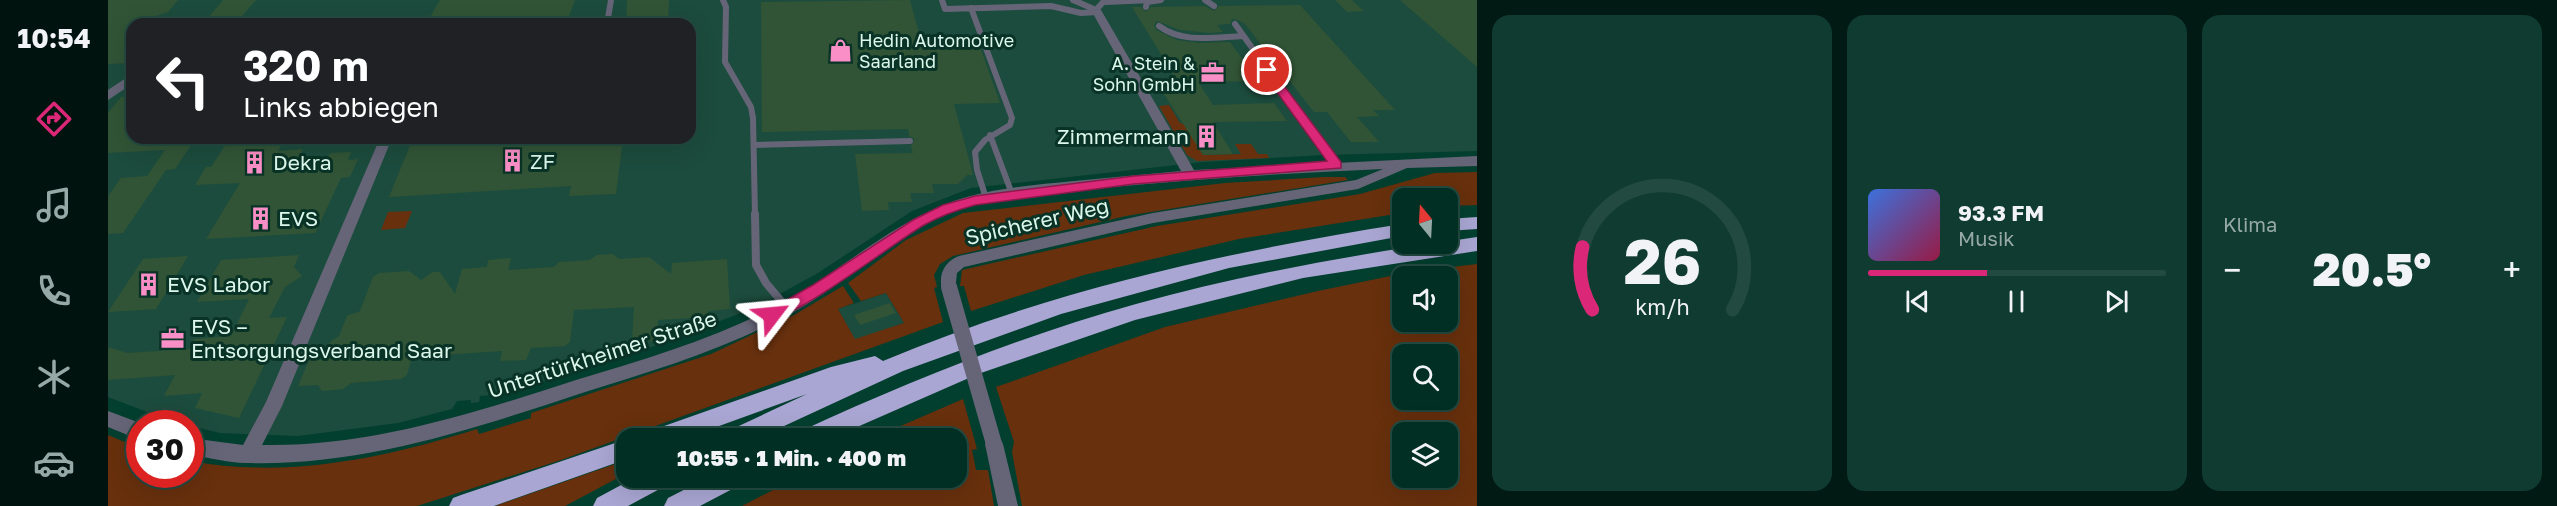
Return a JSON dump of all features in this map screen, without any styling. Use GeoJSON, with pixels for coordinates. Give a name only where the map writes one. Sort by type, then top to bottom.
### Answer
{"type":"FeatureCollection","features":[{"type":"Feature","properties":{"kind":"highway"},"geometry":{"type":"LineString","coordinates":[[1458,224],[1477,223]]}},
{"type":"Feature","properties":{"kind":"highway"},"geometry":{"type":"LineString","coordinates":[[686,428],[831,376],[927,352],[1105,291],[1242,258],[1392,232]]}},
{"type":"Feature","properties":{"kind":"highway"},"geometry":{"type":"LineString","coordinates":[[831,428],[940,378],[1137,311],[1209,291],[1326,266],[1477,244]]}},
{"type":"Feature","properties":{"kind":"highway"},"geometry":{"type":"LineString","coordinates":[[758,428],[927,352]]}},
{"type":"Feature","properties":{"kind":"highway"},"geometry":{"type":"LineString","coordinates":[[461,506],[616,453]]}},
{"type":"Feature","properties":{"kind":"highway"},"geometry":{"type":"LineString","coordinates":[[605,506],[639,488]]}},
{"type":"Feature","properties":{"kind":"highway"},"geometry":{"type":"LineString","coordinates":[[676,506],[711,488]]}},
{"type":"Feature","properties":{"kind":"street"},"geometry":{"type":"LineString","coordinates":[[1101,6],[1190,175]]}},
{"type":"Feature","properties":{"kind":"street"},"geometry":{"type":"LineString","coordinates":[[108,96],[126,82]]}},
{"type":"Feature","properties":{"kind":"street"},"geometry":{"type":"LineString","coordinates":[[247,455],[273,406],[383,144]]}},
{"type":"Feature","properties":{"kind":"street","name":"Untertürkheimer Straße"},"geometry":{"type":"LineString","coordinates":[[204,448],[247,455],[312,454],[381,444],[462,423],[663,360],[739,332],[787,308],[918,223],[947,208],[986,198],[1190,175],[1336,165],[1477,161]]}},
{"type":"Feature","properties":{"kind":"street","name":"Spicherer Weg"},"geometry":{"type":"LineString","coordinates":[[1008,506],[994,444],[949,287],[948,276],[951,268],[959,262],[1153,218],[1358,184],[1410,163]]}},
{"type":"Feature","properties":{"kind":"street"},"geometry":{"type":"LineString","coordinates":[[108,419],[126,426]]}},
{"type":"Feature","properties":{"kind":"lane"},"geometry":{"type":"LineString","coordinates":[[608,18],[611,0]]}},
{"type":"Feature","properties":{"kind":"lane"},"geometry":{"type":"LineString","coordinates":[[723,0],[726,8],[725,62],[751,107],[755,145],[756,265],[766,284],[787,308]]}},
{"type":"Feature","properties":{"kind":"lane"},"geometry":{"type":"LineString","coordinates":[[942,0],[945,9],[1051,6],[1081,13],[1101,6],[1161,0]]}},
{"type":"Feature","properties":{"kind":"lane"},"geometry":{"type":"LineString","coordinates":[[1073,0],[1101,6]]}},
{"type":"Feature","properties":{"kind":"lane"},"geometry":{"type":"LineString","coordinates":[[1146,7],[1146,3],[1151,0]]}},
{"type":"Feature","properties":{"kind":"lane"},"geometry":{"type":"LineString","coordinates":[[1205,0],[1214,6]]}},
{"type":"Feature","properties":{"kind":"lane"},"geometry":{"type":"LineString","coordinates":[[971,8],[1012,118],[1010,125],[979,142],[973,152],[986,198]]}},
{"type":"Feature","properties":{"kind":"lane"},"geometry":{"type":"LineString","coordinates":[[1235,24],[1336,165]]}},
{"type":"Feature","properties":{"kind":"lane"},"geometry":{"type":"LineString","coordinates":[[1160,26],[1166,32],[1182,37],[1243,36]]}},
{"type":"Feature","properties":{"kind":"lane"},"geometry":{"type":"LineString","coordinates":[[990,135],[1012,194]]}},
{"type":"Feature","properties":{"kind":"lane"},"geometry":{"type":"LineString","coordinates":[[755,145],[910,141]]}},
{"type":"Feature","properties":{"kind":"shaded area"},"geometry":{"type":"Polygon","coordinates":[[[108,0],[1477,0],[1477,151],[1324,155],[1203,162],[971,188],[912,211],[818,273],[754,308],[633,354],[633,352],[619,353],[618,358],[583,370],[573,369],[572,373],[502,394],[480,396],[479,402],[457,401],[452,409],[398,423],[298,436],[220,433],[204,429],[204,410],[142,410],[108,397],[108,0]]]}},
{"type":"Feature","properties":{"kind":"shaded area"},"geometry":{"type":"Polygon","coordinates":[[[1169,105],[1203,155],[1241,154],[1235,144],[1251,144],[1258,154],[1267,154],[1269,158],[1197,161],[1187,155],[1159,106],[1169,105]]]}},
{"type":"Feature","properties":{"kind":"shaded area"},"geometry":{"type":"Polygon","coordinates":[[[1477,172],[1477,205],[1458,206],[1458,188],[1392,188],[1392,215],[1239,239],[1084,275],[971,311],[964,286],[960,286],[962,270],[1157,226],[1360,194],[1435,173],[1477,172]]]}},
{"type":"Feature","properties":{"kind":"shaded area"},"geometry":{"type":"Polygon","coordinates":[[[1324,177],[1345,177],[1348,180],[1126,216],[953,256],[940,264],[934,275],[937,287],[934,288],[943,322],[650,428],[616,428],[616,440],[417,506],[108,506],[108,435],[126,443],[126,488],[204,488],[204,463],[263,468],[336,463],[407,449],[477,429],[479,434],[531,418],[531,413],[711,354],[794,315],[843,286],[854,303],[838,309],[855,339],[904,323],[886,293],[861,301],[848,283],[906,240],[963,213],[1225,183],[1324,177]]]}},
{"type":"Feature","properties":{"kind":"shaded area"},"geometry":{"type":"Polygon","coordinates":[[[412,211],[405,228],[381,230],[388,212],[412,211]]]}},
{"type":"Feature","properties":{"kind":"shaded area"},"geometry":{"type":"Polygon","coordinates":[[[1477,264],[1477,506],[1022,506],[1012,452],[1014,442],[996,387],[1165,327],[1392,276],[1392,332],[1458,332],[1458,266],[1477,264]]]}},
{"type":"Feature","properties":{"kind":"shaded area"},"geometry":{"type":"Polygon","coordinates":[[[886,293],[904,323],[855,340],[838,309],[886,293]]]}},
{"type":"Feature","properties":{"kind":"shaded area"},"geometry":{"type":"Polygon","coordinates":[[[963,399],[977,449],[972,450],[976,470],[988,470],[994,506],[742,506],[777,488],[967,488],[967,428],[896,428],[963,399]]]}},
{"type":"Feature","properties":{"kind":"shaded area"},"geometry":{"type":"Polygon","coordinates":[[[616,464],[616,479],[565,506],[495,506],[616,464]]]}},
{"type":"Feature","properties":{"kind":"building"},"geometry":{"type":"Polygon","coordinates":[[[108,0],[178,0],[168,12],[150,18],[126,18],[126,63],[108,64],[108,0]]]}},
{"type":"Feature","properties":{"kind":"building"},"geometry":{"type":"Polygon","coordinates":[[[223,0],[256,0],[240,18],[208,18],[223,0]]]}},
{"type":"Feature","properties":{"kind":"building"},"geometry":{"type":"Polygon","coordinates":[[[440,0],[575,0],[568,18],[430,18],[440,0]]]}},
{"type":"Feature","properties":{"kind":"building"},"geometry":{"type":"Polygon","coordinates":[[[627,0],[669,0],[668,18],[626,18],[627,0]]]}},
{"type":"Feature","properties":{"kind":"building"},"geometry":{"type":"Polygon","coordinates":[[[910,0],[920,37],[976,36],[1000,103],[954,104],[973,175],[967,175],[958,184],[932,184],[934,193],[910,193],[912,202],[888,202],[889,210],[862,211],[855,154],[913,153],[911,146],[915,139],[909,136],[908,129],[762,132],[761,2],[910,0]]]}},
{"type":"Feature","properties":{"kind":"building"},"geometry":{"type":"Polygon","coordinates":[[[1335,0],[1352,0],[1364,11],[1347,12],[1335,0]]]}},
{"type":"Feature","properties":{"kind":"building"},"geometry":{"type":"Polygon","coordinates":[[[1400,0],[1477,0],[1477,67],[1400,0]]]}},
{"type":"Feature","properties":{"kind":"building"},"geometry":{"type":"Polygon","coordinates":[[[1300,5],[1395,110],[1373,110],[1379,116],[1357,117],[1379,142],[1351,142],[1327,112],[1314,112],[1245,24],[1238,20],[1232,19],[1230,24],[1217,25],[1223,32],[1210,33],[1180,30],[1157,21],[1154,25],[1156,30],[1177,40],[1199,43],[1230,42],[1259,81],[1198,82],[1213,105],[1274,103],[1287,121],[1213,122],[1233,154],[1203,155],[1162,91],[1183,90],[1132,7],[1141,7],[1146,12],[1151,7],[1205,6],[1214,11],[1219,6],[1300,5]]]}},
{"type":"Feature","properties":{"kind":"building"},"geometry":{"type":"Polygon","coordinates":[[[121,97],[126,97],[126,144],[192,144],[175,169],[166,170],[123,233],[108,234],[108,196],[121,178],[147,176],[165,150],[108,153],[108,113],[121,97]]]}},
{"type":"Feature","properties":{"kind":"building"},"geometry":{"type":"Polygon","coordinates":[[[226,144],[282,144],[278,151],[303,149],[296,163],[326,161],[330,153],[351,152],[348,160],[358,159],[350,177],[341,178],[315,233],[206,239],[240,183],[195,185],[206,167],[211,167],[226,144]]]}},
{"type":"Feature","properties":{"kind":"building","name":"ZF"},"geometry":{"type":"Polygon","coordinates":[[[411,144],[622,144],[616,194],[569,196],[571,186],[389,197],[411,144]]]}},
{"type":"Feature","properties":{"kind":"building"},"geometry":{"type":"Polygon","coordinates":[[[613,254],[619,259],[649,257],[671,274],[672,263],[727,259],[730,309],[708,311],[708,317],[658,320],[657,341],[632,342],[634,307],[574,310],[570,342],[565,346],[531,348],[526,360],[500,361],[502,351],[412,357],[407,375],[401,379],[351,383],[343,389],[322,391],[318,385],[298,386],[309,360],[323,360],[330,342],[339,336],[347,316],[360,311],[373,277],[379,273],[409,271],[421,280],[433,272],[440,272],[455,294],[462,269],[487,267],[488,260],[511,258],[508,270],[554,267],[559,262],[589,260],[597,255],[613,254]]]}},
{"type":"Feature","properties":{"kind":"building"},"geometry":{"type":"Polygon","coordinates":[[[299,255],[294,267],[302,276],[285,287],[269,318],[287,317],[239,418],[195,408],[202,393],[164,396],[175,375],[108,380],[108,347],[127,353],[189,349],[194,339],[231,336],[249,299],[197,302],[221,260],[299,255]]]}},
{"type":"Feature","properties":{"kind":"building","name":"EVS Labor"},"geometry":{"type":"Polygon","coordinates":[[[188,256],[156,309],[108,312],[143,259],[188,256]]]}},
{"type":"Feature","properties":{"kind":"building"},"geometry":{"type":"Polygon","coordinates":[[[890,303],[896,313],[860,325],[854,315],[890,303]]]}},
{"type":"Feature","properties":{"kind":"place","name":"Hedin Automotive Saarland"},"geometry":{"type":"Point","coordinates":[841,50]}},
{"type":"Feature","properties":{"kind":"place","name":"A. Stein & Sohn GmbH"},"geometry":{"type":"Point","coordinates":[1213,73]}},
{"type":"Feature","properties":{"kind":"place","name":"Zimmermann"},"geometry":{"type":"Point","coordinates":[1207,136]}},
{"type":"Feature","properties":{"kind":"place","name":"ZF"},"geometry":{"type":"Point","coordinates":[512,161]}},
{"type":"Feature","properties":{"kind":"place","name":"Dekra"},"geometry":{"type":"Point","coordinates":[255,162]}},
{"type":"Feature","properties":{"kind":"place","name":"EVS"},"geometry":{"type":"Point","coordinates":[260,218]}},
{"type":"Feature","properties":{"kind":"place","name":"EVS Labor"},"geometry":{"type":"Point","coordinates":[149,284]}},
{"type":"Feature","properties":{"kind":"place","name":"EVS – Entsorgungsverband Saar"},"geometry":{"type":"Point","coordinates":[173,338]}},
{"type":"Feature","properties":{"kind":"route"},"geometry":{"type":"LineString","coordinates":[[772,315],[818,289],[918,223],[947,208],[975,200],[1134,180],[1336,165],[1267,70]]}}]}
